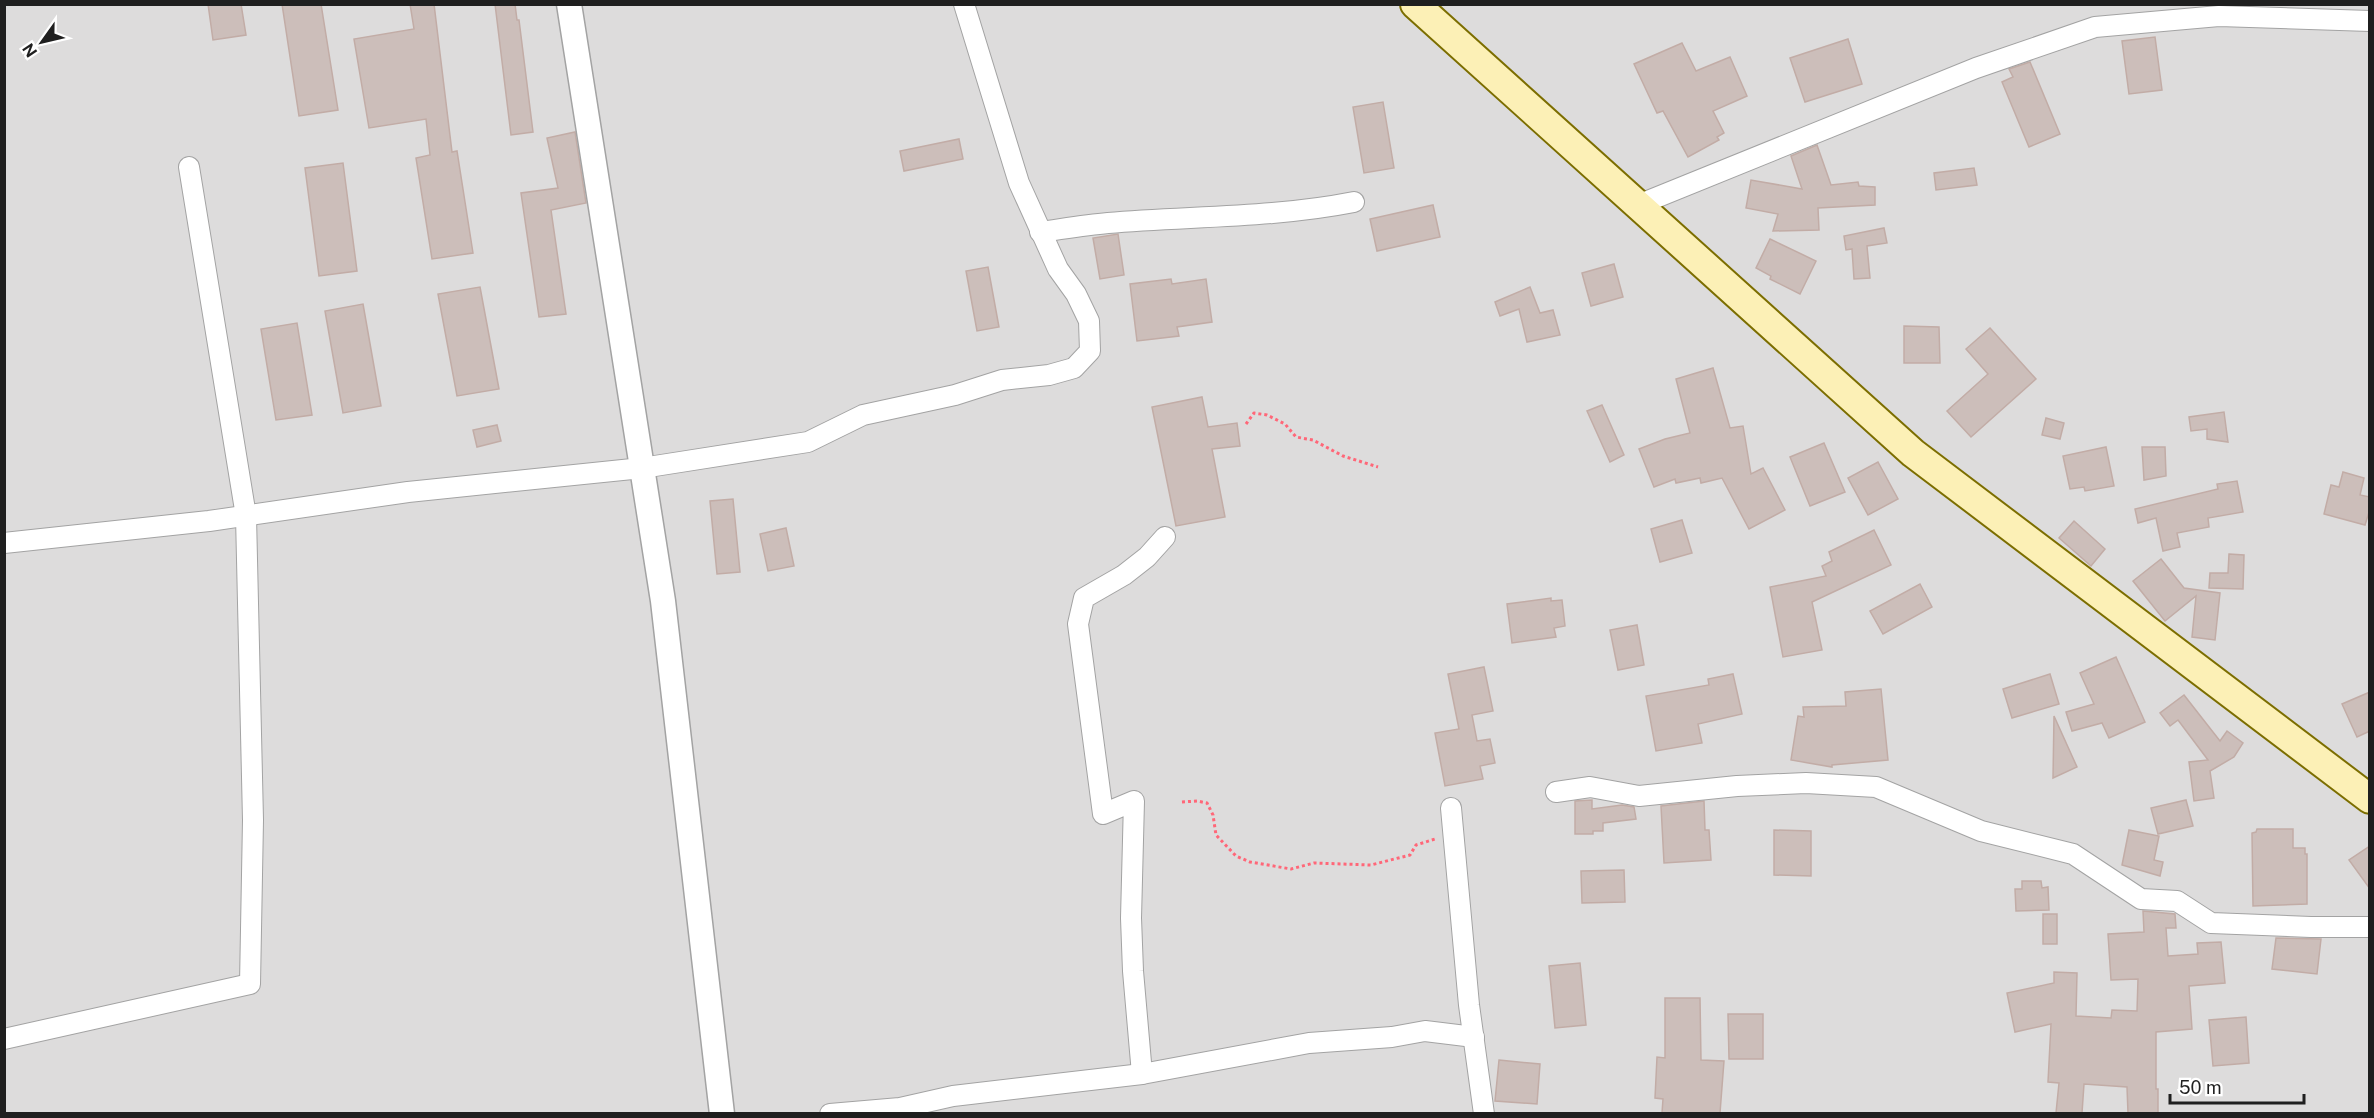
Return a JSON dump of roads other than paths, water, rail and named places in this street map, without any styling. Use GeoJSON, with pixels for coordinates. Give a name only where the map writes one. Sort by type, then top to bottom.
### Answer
{"type":"FeatureCollection","features":[{"type":"Feature","properties":{"kind":"main road"},"geometry":{"type":"LineString","coordinates":[[1414,4],[1913,453],[2370,799]]}},
{"type":"Feature","properties":{"kind":"street"},"geometry":{"type":"LineString","coordinates":[[569,4],[663,601],[722,1113]]}},
{"type":"Feature","properties":{"kind":"street"},"geometry":{"type":"LineString","coordinates":[[4,543],[246,516],[408,492],[642,468],[808,442],[863,416],[955,395],[1002,380],[1048,375],[1074,368],[1090,351],[1089,321],[1076,294],[1058,269],[1019,183],[964,4]]}},
{"type":"Feature","properties":{"kind":"street"},"geometry":{"type":"LineString","coordinates":[[1638,205],[1976,68],[2095,27],[2219,16],[2370,21]]}},
{"type":"Feature","properties":{"kind":"street"},"geometry":{"type":"LineString","coordinates":[[4,1039],[250,984],[254,820],[246,516],[189,167]]}},
{"type":"Feature","properties":{"kind":"street"},"geometry":{"type":"LineString","coordinates":[[1040,232],[1106,223],[1324,208],[1354,202]]}},
{"type":"Feature","properties":{"kind":"street"},"geometry":{"type":"LineString","coordinates":[[1142,1074],[1132,950],[1134,801],[1103,814],[1078,624],[1084,598],[1124,575],[1147,557],[1165,537]]}},
{"type":"Feature","properties":{"kind":"street"},"geometry":{"type":"LineString","coordinates":[[1556,792],[1590,787],[1639,796],[1737,786],[1795,783],[1876,787],[1981,831],[2073,854],[2141,898],[2177,901],[2211,923],[2370,927]]}},
{"type":"Feature","properties":{"kind":"street"},"geometry":{"type":"LineString","coordinates":[[1451,808],[1451,832],[1484,1113]]}},
{"type":"Feature","properties":{"kind":"street"},"geometry":{"type":"LineString","coordinates":[[830,1113],[900,1108],[953,1096],[1142,1074],[1309,1043],[1392,1037],[1425,1032],[1474,1037]]}}]}
